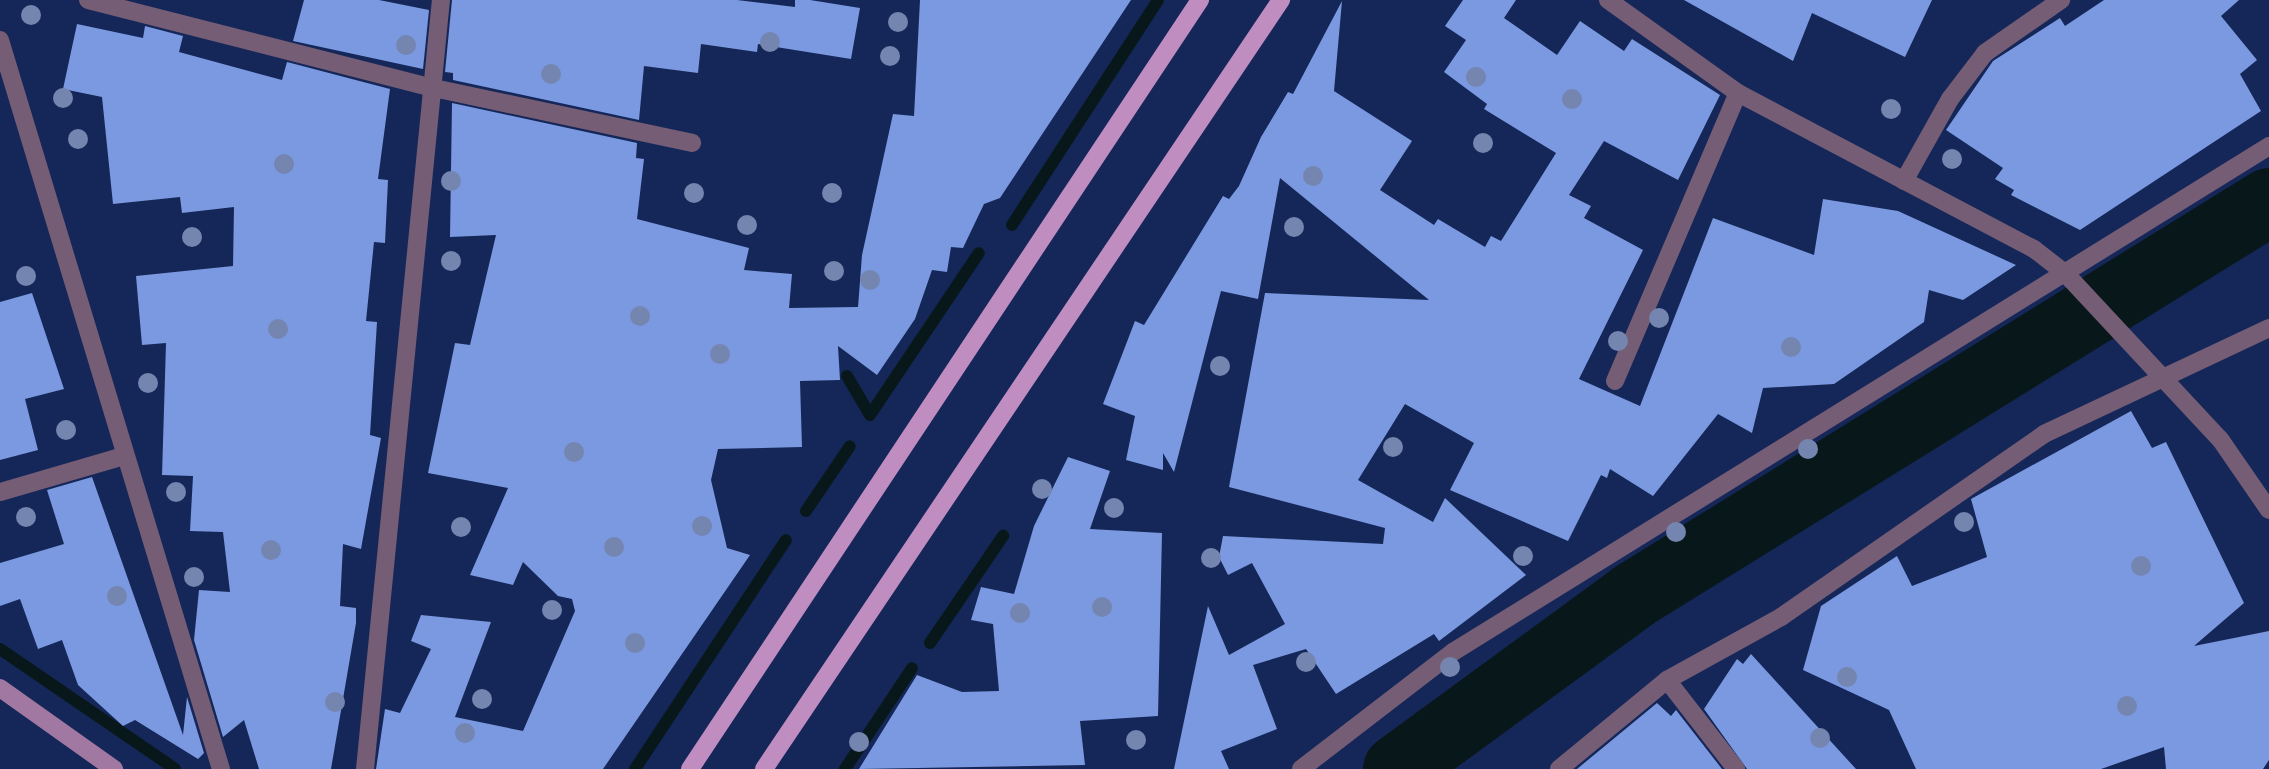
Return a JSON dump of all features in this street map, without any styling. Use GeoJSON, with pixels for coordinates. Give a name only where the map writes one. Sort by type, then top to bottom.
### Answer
{"type":"FeatureCollection","features":[{"type":"Feature","properties":{"kind":"main road"},"geometry":{"type":"LineString","coordinates":[[690,769],[1200,0]]}},
{"type":"Feature","properties":{"kind":"main road"},"geometry":{"type":"LineString","coordinates":[[764,769],[1281,0]]}},
{"type":"Feature","properties":{"kind":"main road"},"geometry":{"type":"LineString","coordinates":[[0,688],[114,769]]}},
{"type":"Feature","properties":{"kind":"street"},"geometry":{"type":"LineString","coordinates":[[88,0],[429,87],[692,143]]}},
{"type":"Feature","properties":{"kind":"street"},"geometry":{"type":"LineString","coordinates":[[365,769],[429,87],[441,0]]}},
{"type":"Feature","properties":{"kind":"street"},"geometry":{"type":"LineString","coordinates":[[1608,0],[1738,93],[2034,249],[2065,273],[2137,354],[2162,376],[2220,439],[2269,510]]}},
{"type":"Feature","properties":{"kind":"street"},"geometry":{"type":"LineString","coordinates":[[1904,181],[1950,99],[1985,53],[2062,0]]}},
{"type":"Feature","properties":{"kind":"street"},"geometry":{"type":"LineString","coordinates":[[0,40],[9,100],[124,456],[220,769]]}},
{"type":"Feature","properties":{"kind":"street"},"geometry":{"type":"LineString","coordinates":[[1615,381],[1738,93]]}},
{"type":"Feature","properties":{"kind":"street"},"geometry":{"type":"LineString","coordinates":[[1301,769],[1453,652],[2269,146]]}},
{"type":"Feature","properties":{"kind":"street"},"geometry":{"type":"LineString","coordinates":[[1559,769],[1667,680],[1781,617],[2044,434],[2162,376],[2269,328]]}},
{"type":"Feature","properties":{"kind":"street"},"geometry":{"type":"LineString","coordinates":[[0,492],[124,456]]}},
{"type":"Feature","properties":{"kind":"street"},"geometry":{"type":"LineString","coordinates":[[1667,680],[1736,769]]}},
{"type":"Feature","properties":{"kind":"building"},"geometry":{"type":"Polygon","coordinates":[[[304,0],[379,0],[429,10],[423,69],[293,41],[304,0]]]}},
{"type":"Feature","properties":{"kind":"building"},"geometry":{"type":"Polygon","coordinates":[[[452,0],[737,0],[795,7],[795,0],[810,0],[860,8],[851,59],[758,44],[757,52],[701,44],[698,73],[644,66],[639,120],[453,80],[453,73],[445,72],[452,0]]]}},
{"type":"Feature","properties":{"kind":"building"},"geometry":{"type":"Polygon","coordinates":[[[920,0],[1131,0],[1000,198],[984,204],[963,248],[951,247],[947,272],[932,270],[915,319],[877,375],[838,346],[840,380],[800,381],[802,447],[718,449],[711,480],[727,548],[750,555],[603,769],[376,769],[385,709],[400,713],[431,649],[411,641],[421,615],[491,622],[455,717],[523,731],[575,611],[572,599],[558,596],[523,562],[513,585],[470,575],[508,488],[428,473],[455,343],[470,345],[496,235],[450,237],[452,103],[637,143],[636,158],[644,159],[637,219],[749,248],[744,270],[792,274],[789,308],[858,307],[862,255],[893,114],[914,116],[920,0]]]}},
{"type":"Feature","properties":{"kind":"building"},"geometry":{"type":"Polygon","coordinates":[[[1463,0],[1516,0],[1504,18],[1557,55],[1580,21],[1624,51],[1632,39],[1720,95],[1678,180],[1604,141],[1569,195],[1591,206],[1584,218],[1643,250],[1579,379],[1640,406],[1713,218],[1814,255],[1823,199],[1898,211],[2016,265],[1963,300],[1929,290],[1924,322],[1834,384],[1763,388],[1752,433],[1718,414],[1653,496],[1610,469],[1607,478],[1601,475],[1568,541],[1450,490],[1474,443],[1405,404],[1358,480],[1433,522],[1445,498],[1526,575],[1439,641],[1434,634],[1336,694],[1306,649],[1253,665],[1277,729],[1221,751],[1229,769],[1174,769],[1208,606],[1229,655],[1285,624],[1252,563],[1228,575],[1219,557],[1223,536],[1383,544],[1385,528],[1229,487],[1265,293],[1429,300],[1280,178],[1258,299],[1221,291],[1174,472],[1163,453],[1163,470],[1126,460],[1135,416],[1103,404],[1135,321],[1144,325],[1223,196],[1229,199],[1239,186],[1261,137],[1288,92],[1293,94],[1342,1],[1334,91],[1412,141],[1380,190],[1434,225],[1438,219],[1485,247],[1491,236],[1501,241],[1556,153],[1484,109],[1487,104],[1444,72],[1466,40],[1445,26],[1463,0]]]}},
{"type":"Feature","properties":{"kind":"building"},"geometry":{"type":"Polygon","coordinates":[[[1684,0],[1932,0],[1905,57],[1812,13],[1793,61],[1684,0]]]}},
{"type":"Feature","properties":{"kind":"building"},"geometry":{"type":"Polygon","coordinates":[[[2104,0],[2239,0],[2221,16],[2257,60],[2240,74],[2261,111],[2080,230],[2011,195],[2014,190],[1995,179],[2003,168],[1946,130],[1993,61],[2060,18],[2065,26],[2104,0]]]}},
{"type":"Feature","properties":{"kind":"building"},"geometry":{"type":"Polygon","coordinates":[[[77,24],[143,38],[145,26],[183,36],[179,52],[282,80],[287,62],[390,89],[378,179],[388,180],[385,243],[374,242],[366,321],[377,322],[370,435],[381,438],[361,549],[343,544],[340,606],[356,608],[356,623],[331,769],[259,769],[244,720],[223,737],[194,640],[199,590],[230,592],[223,532],[190,531],[193,476],[162,475],[166,343],[142,345],[136,276],[233,266],[234,207],[182,213],[180,197],[113,204],[102,97],[63,89],[77,24]]]}},
{"type":"Feature","properties":{"kind":"building"},"geometry":{"type":"Polygon","coordinates":[[[32,293],[64,389],[25,399],[38,450],[0,460],[0,302],[32,293]]]}},
{"type":"Feature","properties":{"kind":"building"},"geometry":{"type":"Polygon","coordinates":[[[2131,411],[2152,448],[2166,442],[2244,603],[2194,646],[2269,631],[2269,760],[2263,769],[2166,769],[2164,747],[2101,769],[1916,769],[1889,710],[1803,670],[1821,606],[1897,556],[1912,586],[1987,557],[1971,499],[2131,411]]]}},
{"type":"Feature","properties":{"kind":"building"},"geometry":{"type":"Polygon","coordinates":[[[1068,457],[1110,471],[1090,529],[1162,533],[1158,716],[1080,721],[1085,765],[859,769],[917,675],[962,692],[999,691],[993,624],[971,620],[981,587],[1014,594],[1034,526],[1068,457]]]}},
{"type":"Feature","properties":{"kind":"building"},"geometry":{"type":"Polygon","coordinates":[[[92,477],[183,735],[187,697],[204,753],[198,759],[135,720],[123,726],[78,685],[62,640],[38,649],[20,599],[0,606],[0,563],[64,544],[47,490],[92,477]]]}},
{"type":"Feature","properties":{"kind":"building"},"geometry":{"type":"Polygon","coordinates":[[[1751,654],[1856,769],[1747,769],[1704,709],[1737,659],[1743,664],[1751,654]]]}},
{"type":"Feature","properties":{"kind":"building"},"geometry":{"type":"Polygon","coordinates":[[[1657,703],[1671,716],[1676,710],[1722,769],[1577,769],[1657,703]]]}},
{"type":"Feature","properties":{"kind":"waterway"},"geometry":{"type":"LineString","coordinates":[[1012,225],[1158,0]]}},
{"type":"Feature","properties":{"kind":"waterway"},"geometry":{"type":"LineString","coordinates":[[1397,769],[1633,596],[2269,202]]}},
{"type":"Feature","properties":{"kind":"waterway"},"geometry":{"type":"LineString","coordinates":[[847,376],[870,415],[979,253]]}},
{"type":"Feature","properties":{"kind":"waterway"},"geometry":{"type":"LineString","coordinates":[[806,511],[850,446]]}},
{"type":"Feature","properties":{"kind":"waterway"},"geometry":{"type":"LineString","coordinates":[[930,643],[1003,536]]}},
{"type":"Feature","properties":{"kind":"waterway"},"geometry":{"type":"LineString","coordinates":[[635,769],[786,540]]}},
{"type":"Feature","properties":{"kind":"waterway"},"geometry":{"type":"LineString","coordinates":[[0,649],[175,769]]}},
{"type":"Feature","properties":{"kind":"waterway"},"geometry":{"type":"LineString","coordinates":[[845,769],[912,668]]}}]}
